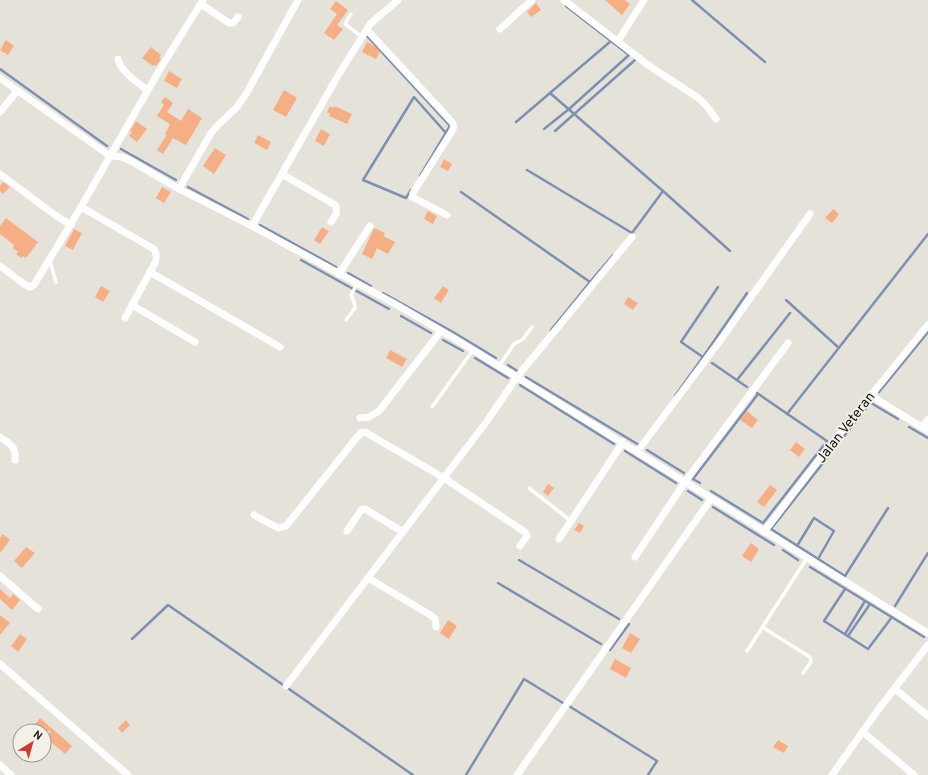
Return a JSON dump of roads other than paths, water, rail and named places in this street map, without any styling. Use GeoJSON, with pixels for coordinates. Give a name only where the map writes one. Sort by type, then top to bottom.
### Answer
{"type":"FeatureCollection","features":[{"type":"Feature","properties":{"kind":"street"},"geometry":{"type":"LineString","coordinates":[[179,189],[211,133],[237,107],[246,94],[298,0]]}},
{"type":"Feature","properties":{"kind":"street"},"geometry":{"type":"LineString","coordinates":[[252,226],[339,74],[362,37],[376,18],[398,0]]}},
{"type":"Feature","properties":{"kind":"street"},"geometry":{"type":"LineString","coordinates":[[500,29],[532,0]]}},
{"type":"Feature","properties":{"kind":"street"},"geometry":{"type":"LineString","coordinates":[[564,0],[648,65],[700,99],[716,119]]}},
{"type":"Feature","properties":{"kind":"street"},"geometry":{"type":"LineString","coordinates":[[618,41],[644,0]]}},
{"type":"Feature","properties":{"kind":"street"},"geometry":{"type":"LineString","coordinates":[[0,266],[24,284],[30,287],[34,285],[71,225],[147,90],[202,2],[229,23],[233,23],[238,17]]}},
{"type":"Feature","properties":{"kind":"street"},"geometry":{"type":"LineString","coordinates":[[367,30],[452,122],[454,126],[412,196],[447,215]]}},
{"type":"Feature","properties":{"kind":"street"},"geometry":{"type":"LineString","coordinates":[[118,59],[124,71],[147,90]]}},
{"type":"Feature","properties":{"kind":"street"},"geometry":{"type":"LineString","coordinates":[[0,78],[110,156],[122,157],[131,161],[179,189],[252,226],[441,331],[623,442],[711,499],[928,633]]}},
{"type":"Feature","properties":{"kind":"street"},"geometry":{"type":"LineString","coordinates":[[0,112],[17,91]]}},
{"type":"Feature","properties":{"kind":"street"},"geometry":{"type":"LineString","coordinates":[[0,174],[54,215],[71,225]]}},
{"type":"Feature","properties":{"kind":"street"},"geometry":{"type":"LineString","coordinates":[[282,174],[335,205],[337,208],[337,213],[331,222]]}},
{"type":"Feature","properties":{"kind":"street"},"geometry":{"type":"LineString","coordinates":[[81,207],[154,249],[156,252],[156,258],[150,272],[125,318]]}},
{"type":"Feature","properties":{"kind":"street"},"geometry":{"type":"LineString","coordinates":[[637,452],[722,338],[810,214]]}},
{"type":"Feature","properties":{"kind":"street"},"geometry":{"type":"LineString","coordinates":[[340,274],[370,226]]}},
{"type":"Feature","properties":{"kind":"street"},"geometry":{"type":"LineString","coordinates":[[286,686],[488,421],[517,377],[632,237]]}},
{"type":"Feature","properties":{"kind":"street"},"geometry":{"type":"LineString","coordinates":[[150,272],[280,347]]}},
{"type":"Feature","properties":{"kind":"street"},"geometry":{"type":"LineString","coordinates":[[132,305],[195,342]]}},
{"type":"Feature","properties":{"kind":"street","name":"Jalan Veteran"},"geometry":{"type":"LineString","coordinates":[[764,532],[824,452],[928,325]]}},
{"type":"Feature","properties":{"kind":"street"},"geometry":{"type":"LineString","coordinates":[[360,418],[369,417],[379,411],[441,331]]}},
{"type":"Feature","properties":{"kind":"street"},"geometry":{"type":"LineString","coordinates":[[635,557],[685,482],[788,343]]}},
{"type":"Feature","properties":{"kind":"street"},"geometry":{"type":"LineString","coordinates":[[870,395],[925,429],[928,420]]}},
{"type":"Feature","properties":{"kind":"street"},"geometry":{"type":"LineString","coordinates":[[254,515],[278,528],[286,526],[362,432],[365,432],[444,478],[525,532],[527,536],[520,546]]}},
{"type":"Feature","properties":{"kind":"street"},"geometry":{"type":"LineString","coordinates":[[0,437],[15,450],[15,460]]}},
{"type":"Feature","properties":{"kind":"street"},"geometry":{"type":"LineString","coordinates":[[559,539],[623,442]]}},
{"type":"Feature","properties":{"kind":"street"},"geometry":{"type":"LineString","coordinates":[[517,775],[711,499]]}},
{"type":"Feature","properties":{"kind":"street"},"geometry":{"type":"LineString","coordinates":[[347,531],[362,509],[365,509],[403,532]]}},
{"type":"Feature","properties":{"kind":"street"},"geometry":{"type":"LineString","coordinates":[[0,576],[38,609]]}},
{"type":"Feature","properties":{"kind":"street"},"geometry":{"type":"LineString","coordinates":[[368,578],[432,616],[435,619],[436,626]]}},
{"type":"Feature","properties":{"kind":"street"},"geometry":{"type":"LineString","coordinates":[[832,775],[928,645]]}},
{"type":"Feature","properties":{"kind":"street"},"geometry":{"type":"LineString","coordinates":[[0,664],[128,775]]}},
{"type":"Feature","properties":{"kind":"street"},"geometry":{"type":"LineString","coordinates":[[895,689],[928,716]]}},
{"type":"Feature","properties":{"kind":"street"},"geometry":{"type":"LineString","coordinates":[[863,732],[914,775]]}},
{"type":"Feature","properties":{"kind":"street"},"geometry":{"type":"LineString","coordinates":[[0,765],[11,775]]}},
{"type":"Feature","properties":{"kind":"lane"},"geometry":{"type":"LineString","coordinates":[[351,14],[345,24],[362,37]]}},
{"type":"Feature","properties":{"kind":"lane"},"geometry":{"type":"LineString","coordinates":[[49,260],[56,282]]}},
{"type":"Feature","properties":{"kind":"lane"},"geometry":{"type":"LineString","coordinates":[[346,320],[355,308],[351,296],[357,284]]}},
{"type":"Feature","properties":{"kind":"lane"},"geometry":{"type":"LineString","coordinates":[[499,366],[514,344],[523,339],[532,327]]}},
{"type":"Feature","properties":{"kind":"lane"},"geometry":{"type":"LineString","coordinates":[[432,407],[473,350]]}},
{"type":"Feature","properties":{"kind":"lane"},"geometry":{"type":"LineString","coordinates":[[529,488],[571,521]]}},
{"type":"Feature","properties":{"kind":"lane"},"geometry":{"type":"LineString","coordinates":[[747,651],[807,558]]}},
{"type":"Feature","properties":{"kind":"lane"},"geometry":{"type":"LineString","coordinates":[[762,627],[810,657],[811,662],[803,673]]}},
{"type":"Feature","properties":{"kind":"waterway"},"geometry":{"type":"LineString","coordinates":[[692,0],[765,62]]}},
{"type":"Feature","properties":{"kind":"waterway"},"geometry":{"type":"LineString","coordinates":[[544,129],[569,109],[629,55],[566,6]]}},
{"type":"Feature","properties":{"kind":"waterway"},"geometry":{"type":"LineString","coordinates":[[367,36],[450,126],[420,176]]}},
{"type":"Feature","properties":{"kind":"waterway"},"geometry":{"type":"LineString","coordinates":[[516,122],[611,41]]}},
{"type":"Feature","properties":{"kind":"waterway"},"geometry":{"type":"LineString","coordinates":[[555,131],[635,60]]}},
{"type":"Feature","properties":{"kind":"waterway"},"geometry":{"type":"LineString","coordinates":[[0,69],[107,146]]}},
{"type":"Feature","properties":{"kind":"waterway"},"geometry":{"type":"LineString","coordinates":[[527,170],[632,233],[663,191],[550,93]]}},
{"type":"Feature","properties":{"kind":"waterway"},"geometry":{"type":"LineString","coordinates":[[411,190],[406,198],[363,180],[414,97],[446,133]]}},
{"type":"Feature","properties":{"kind":"waterway"},"geometry":{"type":"LineString","coordinates":[[121,149],[176,180]]}},
{"type":"Feature","properties":{"kind":"waterway"},"geometry":{"type":"LineString","coordinates":[[188,187],[248,219]]}},
{"type":"Feature","properties":{"kind":"waterway"},"geometry":{"type":"LineString","coordinates":[[663,191],[730,251]]}},
{"type":"Feature","properties":{"kind":"waterway"},"geometry":{"type":"LineString","coordinates":[[461,192],[590,282],[613,255]]}},
{"type":"Feature","properties":{"kind":"waterway"},"geometry":{"type":"LineString","coordinates":[[260,225],[336,267]]}},
{"type":"Feature","properties":{"kind":"waterway"},"geometry":{"type":"LineString","coordinates":[[787,414],[928,234]]}},
{"type":"Feature","properties":{"kind":"waterway"},"geometry":{"type":"LineString","coordinates":[[301,260],[389,309]]}},
{"type":"Feature","properties":{"kind":"waterway"},"geometry":{"type":"LineString","coordinates":[[348,273],[371,286]]}},
{"type":"Feature","properties":{"kind":"waterway"},"geometry":{"type":"LineString","coordinates":[[551,330],[590,282]]}},
{"type":"Feature","properties":{"kind":"waterway"},"geometry":{"type":"LineString","coordinates":[[703,357],[681,342],[718,287]]}},
{"type":"Feature","properties":{"kind":"waterway"},"geometry":{"type":"LineString","coordinates":[[383,293],[496,358]]}},
{"type":"Feature","properties":{"kind":"waterway"},"geometry":{"type":"LineString","coordinates":[[675,396],[747,293]]}},
{"type":"Feature","properties":{"kind":"waterway"},"geometry":{"type":"LineString","coordinates":[[786,300],[839,348]]}},
{"type":"Feature","properties":{"kind":"waterway"},"geometry":{"type":"LineString","coordinates":[[737,380],[790,313]]}},
{"type":"Feature","properties":{"kind":"waterway"},"geometry":{"type":"LineString","coordinates":[[401,316],[431,333]]}},
{"type":"Feature","properties":{"kind":"waterway"},"geometry":{"type":"LineString","coordinates":[[879,392],[928,332]]}},
{"type":"Feature","properties":{"kind":"waterway"},"geometry":{"type":"LineString","coordinates":[[443,340],[463,351]]}},
{"type":"Feature","properties":{"kind":"waterway"},"geometry":{"type":"LineString","coordinates":[[475,358],[508,378]]}},
{"type":"Feature","properties":{"kind":"waterway"},"geometry":{"type":"LineString","coordinates":[[712,363],[747,387]]}},
{"type":"Feature","properties":{"kind":"waterway"},"geometry":{"type":"LineString","coordinates":[[508,365],[519,372]]}},
{"type":"Feature","properties":{"kind":"waterway"},"geometry":{"type":"LineString","coordinates":[[526,377],[639,445]]}},
{"type":"Feature","properties":{"kind":"waterway"},"geometry":{"type":"LineString","coordinates":[[520,385],[614,444]]}},
{"type":"Feature","properties":{"kind":"waterway"},"geometry":{"type":"LineString","coordinates":[[711,491],[763,523],[827,441],[757,393]]}},
{"type":"Feature","properties":{"kind":"waterway"},"geometry":{"type":"LineString","coordinates":[[693,479],[758,394]]}},
{"type":"Feature","properties":{"kind":"waterway"},"geometry":{"type":"LineString","coordinates":[[871,402],[771,529],[845,576],[888,508]]}},
{"type":"Feature","properties":{"kind":"waterway"},"geometry":{"type":"LineString","coordinates":[[871,403],[898,419]]}},
{"type":"Feature","properties":{"kind":"waterway"},"geometry":{"type":"LineString","coordinates":[[909,427],[928,438]]}},
{"type":"Feature","properties":{"kind":"waterway"},"geometry":{"type":"LineString","coordinates":[[647,450],[684,473]]}},
{"type":"Feature","properties":{"kind":"waterway"},"geometry":{"type":"LineString","coordinates":[[625,451],[676,483]]}},
{"type":"Feature","properties":{"kind":"waterway"},"geometry":{"type":"LineString","coordinates":[[693,479],[700,483]]}},
{"type":"Feature","properties":{"kind":"waterway"},"geometry":{"type":"LineString","coordinates":[[688,491],[702,500]]}},
{"type":"Feature","properties":{"kind":"waterway"},"geometry":{"type":"LineString","coordinates":[[713,507],[774,545]]}},
{"type":"Feature","properties":{"kind":"waterway"},"geometry":{"type":"LineString","coordinates":[[797,546],[814,518],[834,531],[818,559]]}},
{"type":"Feature","properties":{"kind":"waterway"},"geometry":{"type":"LineString","coordinates":[[783,550],[798,560]]}},
{"type":"Feature","properties":{"kind":"waterway"},"geometry":{"type":"LineString","coordinates":[[895,606],[928,553]]}},
{"type":"Feature","properties":{"kind":"waterway"},"geometry":{"type":"LineString","coordinates":[[519,560],[619,619]]}},
{"type":"Feature","properties":{"kind":"waterway"},"geometry":{"type":"LineString","coordinates":[[810,567],[924,637]]}},
{"type":"Feature","properties":{"kind":"waterway"},"geometry":{"type":"LineString","coordinates":[[498,583],[601,644]]}},
{"type":"Feature","properties":{"kind":"waterway"},"geometry":{"type":"LineString","coordinates":[[845,589],[824,621],[868,649],[892,617]]}},
{"type":"Feature","properties":{"kind":"waterway"},"geometry":{"type":"LineString","coordinates":[[845,634],[865,601]]}},
{"type":"Feature","properties":{"kind":"waterway"},"geometry":{"type":"LineString","coordinates":[[848,636],[870,604]]}},
{"type":"Feature","properties":{"kind":"waterway"},"geometry":{"type":"LineString","coordinates":[[132,639],[168,605],[413,775]]}},
{"type":"Feature","properties":{"kind":"waterway"},"geometry":{"type":"LineString","coordinates":[[610,650],[629,624]]}},
{"type":"Feature","properties":{"kind":"waterway"},"geometry":{"type":"LineString","coordinates":[[466,775],[524,679],[563,703]]}},
{"type":"Feature","properties":{"kind":"waterway"},"geometry":{"type":"LineString","coordinates":[[569,706],[657,761],[648,775]]}}]}
